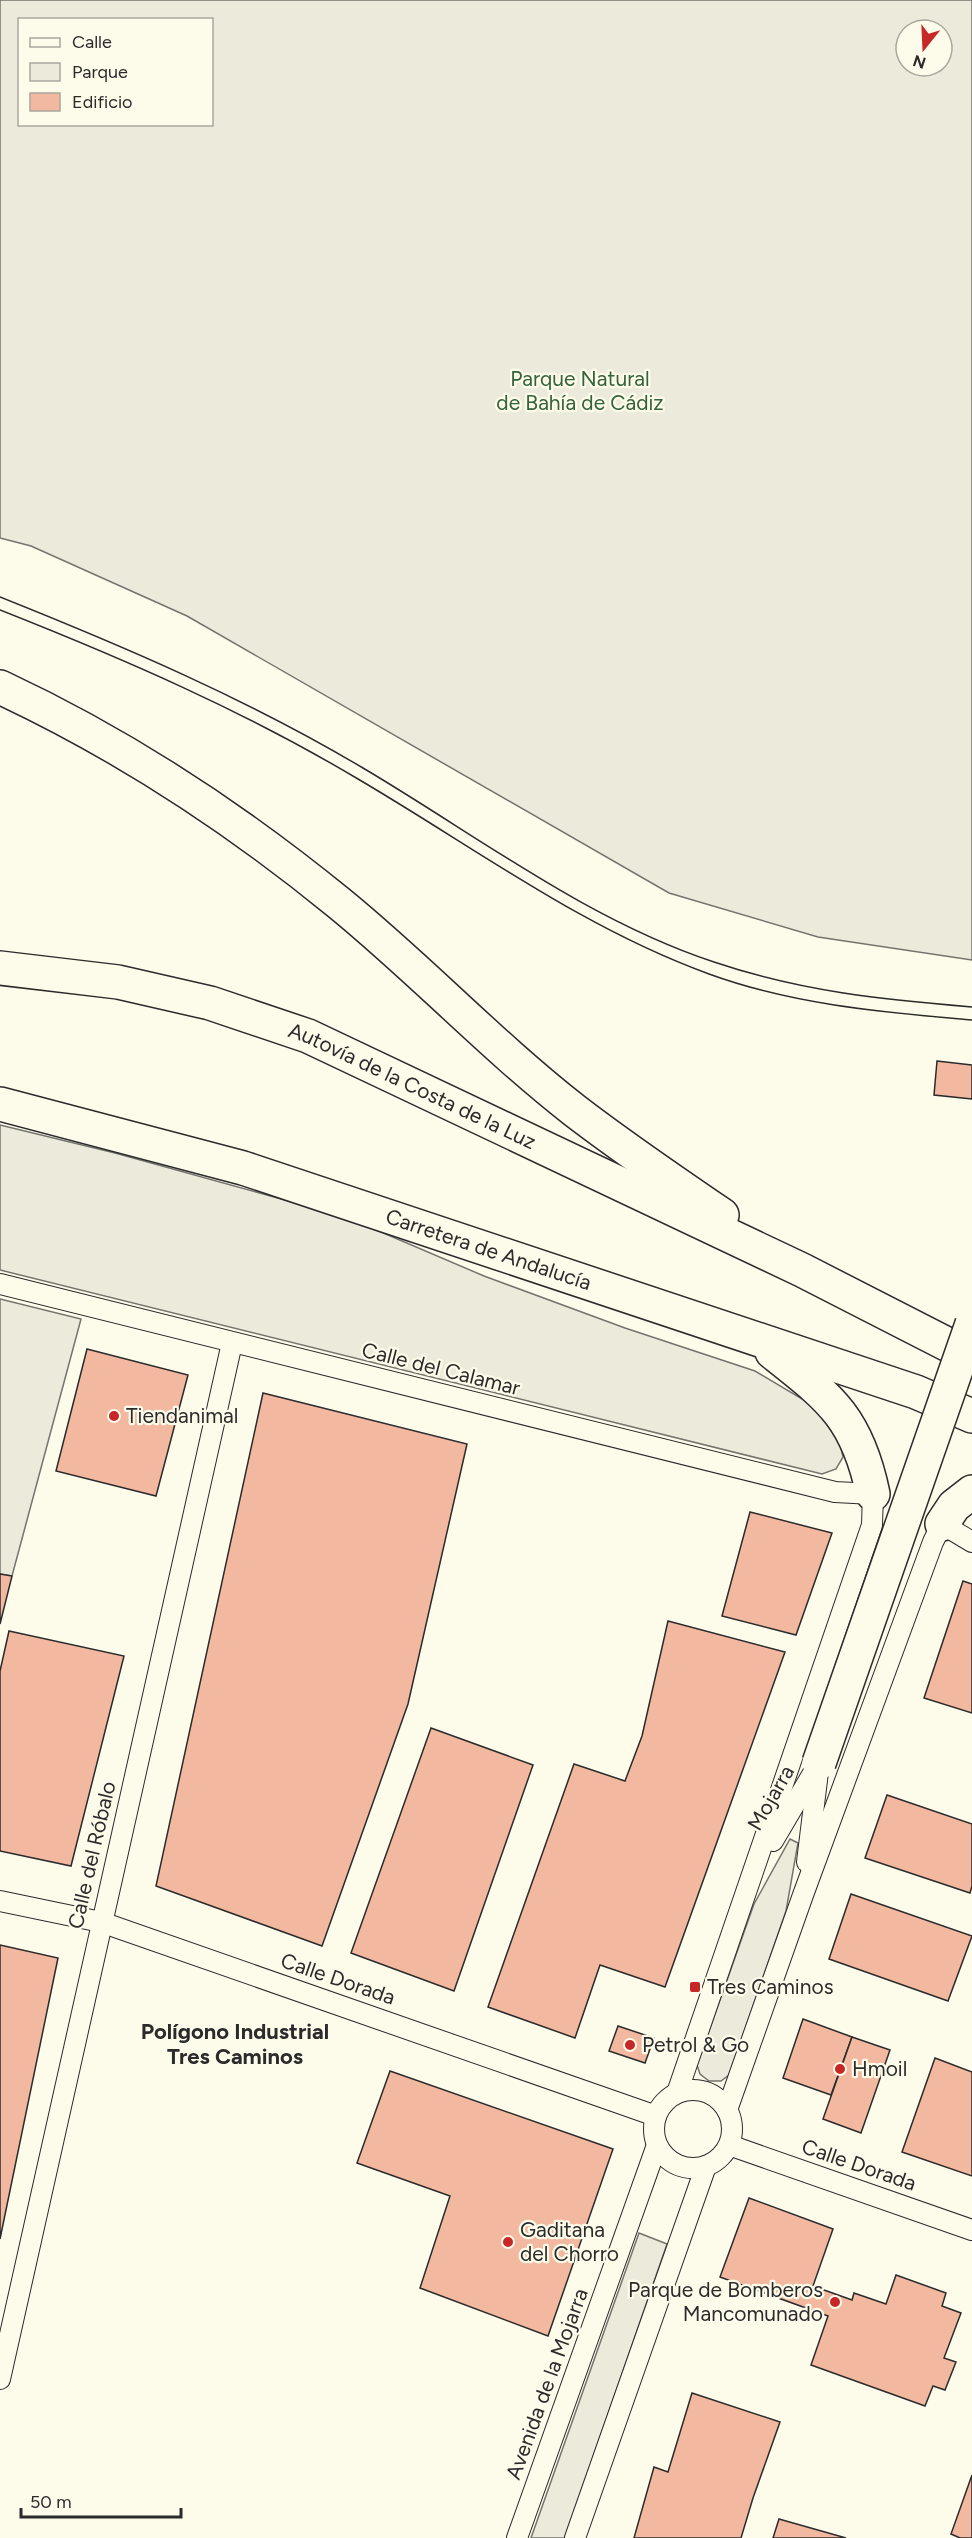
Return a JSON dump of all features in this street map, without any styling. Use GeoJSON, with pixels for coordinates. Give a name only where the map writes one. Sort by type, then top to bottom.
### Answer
{"type":"FeatureCollection","features":[{"type":"Feature","properties":{"kind":"highway"},"geometry":{"type":"LineString","coordinates":[[0,687],[48,709],[159,772],[241,827],[340,903],[574,1109],[802,1270],[972,1357]]}},
{"type":"Feature","properties":{"kind":"highway","name":"Autovía de la Costa de la Luz"},"geometry":{"type":"LineString","coordinates":[[0,968],[118,982],[210,1003],[308,1036],[802,1270]]}},
{"type":"Feature","properties":{"kind":"highway","name":"Carretera de Andalucía"},"geometry":{"type":"LineString","coordinates":[[0,1104],[243,1168],[916,1392],[972,1416]]}},
{"type":"Feature","properties":{"kind":"highway"},"geometry":{"type":"LineString","coordinates":[[819,1763],[972,1324]]}},
{"type":"Feature","properties":{"kind":"highway"},"geometry":{"type":"LineString","coordinates":[[754,1338],[826,1395],[837,1408],[859,1442],[873,1494]]}},
{"type":"Feature","properties":{"kind":"highway"},"geometry":{"type":"LineString","coordinates":[[942,1524],[954,1506],[972,1492]]}},
{"type":"Feature","properties":{"kind":"street","name":"Calle del Calamar"},"geometry":{"type":"LineString","coordinates":[[0,1284],[835,1492],[873,1494]]}},
{"type":"Feature","properties":{"kind":"street","name":"Calle del Róbalo"},"geometry":{"type":"LineString","coordinates":[[0,2379],[232,1343]]}},
{"type":"Feature","properties":{"kind":"street"},"geometry":{"type":"LineString","coordinates":[[677,2093],[872,1525],[873,1494]]}},
{"type":"Feature","properties":{"kind":"street"},"geometry":{"type":"LineString","coordinates":[[727,2110],[711,2094],[688,2090],[677,2093],[668,2099],[656,2116],[654,2126],[657,2145],[672,2162],[683,2167],[706,2166],[723,2154],[729,2145],[732,2133],[727,2110],[802,1895],[942,1524],[972,1542]]}},
{"type":"Feature","properties":{"kind":"street","name":"Mojarra"},"geometry":{"type":"LineString","coordinates":[[752,1879],[819,1763]]}},
{"type":"Feature","properties":{"kind":"street","name":"Mojarra"},"geometry":{"type":"LineString","coordinates":[[802,1895],[819,1763]]}},
{"type":"Feature","properties":{"kind":"street","name":"Calle Dorada"},"geometry":{"type":"LineString","coordinates":[[0,1901],[101,1922],[656,2116]]}},
{"type":"Feature","properties":{"kind":"street","name":"Avenida de la Mojarra"},"geometry":{"type":"LineString","coordinates":[[518,2538],[657,2145]]}},
{"type":"Feature","properties":{"kind":"street","name":"Calle Dorada"},"geometry":{"type":"LineString","coordinates":[[729,2145],[972,2230]]}},
{"type":"Feature","properties":{"kind":"street"},"geometry":{"type":"LineString","coordinates":[[575,2538],[706,2166]]}},
{"type":"Feature","properties":{"kind":"green space","name":"Parque Natural de Bahía de Cádiz"},"geometry":{"type":"Polygon","coordinates":[[[0,0],[972,0],[972,960],[818,937],[669,893],[187,616],[31,546],[0,538],[0,0]]]}},
{"type":"Feature","properties":{"kind":"green space"},"geometry":{"type":"Polygon","coordinates":[[[0,1125],[115,1153],[314,1208],[367,1226],[484,1276],[625,1328],[755,1371],[809,1403],[829,1424],[840,1442],[843,1457],[836,1469],[822,1474],[0,1270],[0,1125]]]}},
{"type":"Feature","properties":{"kind":"green space"},"geometry":{"type":"Polygon","coordinates":[[[790,1839],[798,1843],[786,1911],[729,2075],[721,2081],[709,2081],[700,2074],[697,2065],[754,1904],[790,1839]]]}},
{"type":"Feature","properties":{"kind":"green space"},"geometry":{"type":"Polygon","coordinates":[[[639,2233],[667,2244],[565,2538],[531,2538],[639,2233]]]}},
{"type":"Feature","properties":{"kind":"shaded area"},"geometry":{"type":"Polygon","coordinates":[[[0,1299],[81,1319],[12,1576],[0,1574],[0,1299]]]}},
{"type":"Feature","properties":{"kind":"building"},"geometry":{"type":"Polygon","coordinates":[[[937,1061],[972,1065],[972,1099],[934,1095],[937,1061]]]}},
{"type":"Feature","properties":{"kind":"building"},"geometry":{"type":"Polygon","coordinates":[[[87,1349],[188,1375],[156,1496],[56,1471],[87,1349]]]}},
{"type":"Feature","properties":{"kind":"building"},"geometry":{"type":"Polygon","coordinates":[[[263,1393],[467,1444],[408,1704],[322,1946],[156,1886],[263,1393]]]}},
{"type":"Feature","properties":{"kind":"building"},"geometry":{"type":"Polygon","coordinates":[[[750,1512],[832,1533],[796,1635],[722,1616],[750,1512]]]}},
{"type":"Feature","properties":{"kind":"building"},"geometry":{"type":"Polygon","coordinates":[[[0,1574],[12,1576],[0,1624],[0,1574]]]}},
{"type":"Feature","properties":{"kind":"building"},"geometry":{"type":"Polygon","coordinates":[[[963,1581],[972,1584],[972,1713],[924,1698],[963,1581]]]}},
{"type":"Feature","properties":{"kind":"building"},"geometry":{"type":"Polygon","coordinates":[[[668,1621],[785,1652],[665,1987],[600,1965],[575,2038],[488,2007],[574,1764],[625,1781],[642,1736],[668,1621]]]}},
{"type":"Feature","properties":{"kind":"building"},"geometry":{"type":"Polygon","coordinates":[[[9,1631],[124,1656],[71,1866],[0,1851],[0,1671],[9,1631]]]}},
{"type":"Feature","properties":{"kind":"building"},"geometry":{"type":"Polygon","coordinates":[[[431,1728],[533,1765],[454,1991],[351,1953],[431,1728]]]}},
{"type":"Feature","properties":{"kind":"building"},"geometry":{"type":"Polygon","coordinates":[[[887,1795],[972,1824],[970,1893],[865,1858],[887,1795]]]}},
{"type":"Feature","properties":{"kind":"building"},"geometry":{"type":"Polygon","coordinates":[[[851,1894],[972,1936],[948,2001],[829,1959],[851,1894]]]}},
{"type":"Feature","properties":{"kind":"building"},"geometry":{"type":"Polygon","coordinates":[[[0,1945],[58,1958],[0,2239],[0,1945]]]}},
{"type":"Feature","properties":{"kind":"building"},"geometry":{"type":"Polygon","coordinates":[[[803,2019],[852,2037],[831,2095],[783,2078],[803,2019]]]}},
{"type":"Feature","properties":{"kind":"building"},"geometry":{"type":"Polygon","coordinates":[[[618,2026],[654,2038],[645,2063],[609,2051],[618,2026]]]}},
{"type":"Feature","properties":{"kind":"building"},"geometry":{"type":"Polygon","coordinates":[[[852,2037],[890,2050],[861,2133],[823,2119],[852,2037]]]}},
{"type":"Feature","properties":{"kind":"building"},"geometry":{"type":"Polygon","coordinates":[[[935,2058],[972,2072],[972,2176],[902,2152],[935,2058]]]}},
{"type":"Feature","properties":{"kind":"building","name":"Gaditana del Chorro"},"geometry":{"type":"Polygon","coordinates":[[[390,2071],[613,2149],[548,2336],[420,2288],[450,2196],[357,2163],[390,2071]]]}},
{"type":"Feature","properties":{"kind":"building","name":"Parque de Bomberos Mancomunado"},"geometry":{"type":"Polygon","coordinates":[[[749,2198],[833,2229],[813,2286],[852,2300],[854,2293],[886,2304],[896,2275],[946,2293],[942,2306],[961,2313],[944,2358],[956,2362],[945,2390],[933,2386],[925,2406],[811,2365],[828,2316],[720,2277],[749,2198]]]}},
{"type":"Feature","properties":{"kind":"building"},"geometry":{"type":"Polygon","coordinates":[[[692,2393],[780,2422],[741,2538],[634,2538],[654,2467],[668,2472],[692,2393]]]}},
{"type":"Feature","properties":{"kind":"building"},"geometry":{"type":"Polygon","coordinates":[[[972,2475],[972,2538],[960,2538],[951,2534],[972,2475]]]}},
{"type":"Feature","properties":{"kind":"building"},"geometry":{"type":"Polygon","coordinates":[[[779,2519],[846,2538],[773,2538],[779,2519]]]}},
{"type":"Feature","properties":{"kind":"tram line"},"geometry":{"type":"LineString","coordinates":[[0,597],[185,675],[275,719],[363,768],[577,900],[667,944],[714,962],[779,981],[842,993],[972,1007]]}},
{"type":"Feature","properties":{"kind":"tram line"},"geometry":{"type":"LineString","coordinates":[[0,610],[183,687],[271,731],[358,779],[529,885],[617,934],[662,955],[741,985],[806,1000],[872,1010],[972,1020]]}},
{"type":"Feature","properties":{"kind":"place","name":"Tiendanimal"},"geometry":{"type":"Point","coordinates":[114,1416]}},
{"type":"Feature","properties":{"kind":"place","name":"Tres Caminos"},"geometry":{"type":"Point","coordinates":[695,1987]}},
{"type":"Feature","properties":{"kind":"place","name":"Petrol & Go"},"geometry":{"type":"Point","coordinates":[630,2045]}},
{"type":"Feature","properties":{"kind":"place","name":"Hmoil"},"geometry":{"type":"Point","coordinates":[840,2069]}},
{"type":"Feature","properties":{"kind":"place","name":"Gaditana del Chorro"},"geometry":{"type":"Point","coordinates":[508,2242]}},
{"type":"Feature","properties":{"kind":"place","name":"Parque de Bomberos Mancomunado"},"geometry":{"type":"Point","coordinates":[835,2302]}},
{"type":"Feature","properties":{"kind":"district","name":"Polígono Industrial Tres Caminos"},"geometry":{"type":"Point","coordinates":[235,2044]}}]}
